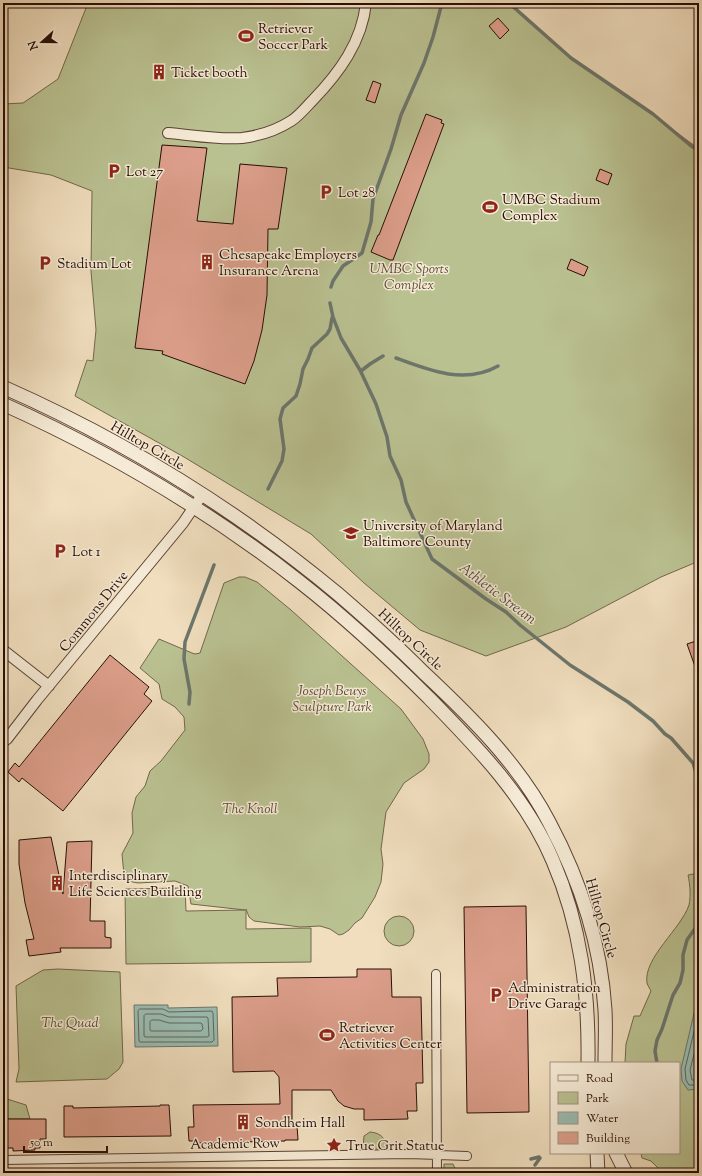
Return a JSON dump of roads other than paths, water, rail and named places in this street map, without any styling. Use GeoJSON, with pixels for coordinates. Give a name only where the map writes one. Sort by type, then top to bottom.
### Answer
{"type":"FeatureCollection","features":[{"type":"Feature","properties":{"kind":"street"},"geometry":{"type":"LineString","coordinates":[[168,133],[224,138],[242,138],[277,128],[291,121],[328,84],[345,60],[358,37],[365,14],[366,3]]}},
{"type":"Feature","properties":{"kind":"street","name":"Hilltop Circle"},"geometry":{"type":"LineString","coordinates":[[3,388],[80,424],[140,457],[202,495],[304,566],[373,625],[439,687],[503,754],[549,820],[565,854],[590,920],[598,955],[603,988],[605,1010],[605,1062]]}},
{"type":"Feature","properties":{"kind":"street","name":"Hilltop Circle"},"geometry":{"type":"LineString","coordinates":[[3,404],[79,440],[134,470],[194,507],[299,581],[338,613],[388,658],[464,733],[509,786],[536,828],[553,860],[569,905],[581,954],[586,990],[588,1062]]}},
{"type":"Feature","properties":{"kind":"street","name":"Commons Drive"},"geometry":{"type":"LineString","coordinates":[[3,742],[180,526],[202,495]]}},
{"type":"Feature","properties":{"kind":"street"},"geometry":{"type":"LineString","coordinates":[[3,650],[49,686]]}},
{"type":"Feature","properties":{"kind":"street"},"geometry":{"type":"LineString","coordinates":[[436,974],[438,1173]]}},
{"type":"Feature","properties":{"kind":"street","name":"Academic Row"},"geometry":{"type":"LineString","coordinates":[[3,1160],[409,1154],[467,1156]]}},
{"type":"Feature","properties":{"kind":"street"},"geometry":{"type":"LineString","coordinates":[[597,1154],[598,1173]]}},
{"type":"Feature","properties":{"kind":"street"},"geometry":{"type":"LineString","coordinates":[[616,1154],[626,1173]]}},
{"type":"Feature","properties":{"kind":"water"},"geometry":{"type":"Polygon","coordinates":[[[699,992],[699,1089],[688,1090],[682,1081],[681,1069],[699,992]]]}},
{"type":"Feature","properties":{"kind":"water"},"geometry":{"type":"Polygon","coordinates":[[[134,1005],[168,1005],[168,1008],[217,1007],[218,1046],[135,1047],[134,1005]]]}},
{"type":"Feature","properties":{"kind":"waterway"},"geometry":{"type":"LineString","coordinates":[[331,287],[333,281],[343,266],[362,253],[371,222],[373,199],[391,149],[401,115],[424,63],[442,3]]}},
{"type":"Feature","properties":{"kind":"waterway"},"geometry":{"type":"LineString","coordinates":[[509,3],[571,58],[653,114],[699,151]]}},
{"type":"Feature","properties":{"kind":"waterway","name":"Athletic Stream"},"geometry":{"type":"LineString","coordinates":[[330,303],[333,317],[341,338],[360,370],[376,404],[387,437],[390,456],[401,480],[406,502],[432,559],[506,612],[570,665],[628,702],[653,721],[665,734],[671,738],[693,763],[699,782]]}},
{"type":"Feature","properties":{"kind":"waterway"},"geometry":{"type":"LineString","coordinates":[[268,489],[282,461],[284,449],[280,419],[283,408],[296,396],[303,369],[312,348],[327,334],[330,329],[332,318]]}},
{"type":"Feature","properties":{"kind":"waterway"},"geometry":{"type":"LineString","coordinates":[[361,371],[383,356]]}},
{"type":"Feature","properties":{"kind":"waterway"},"geometry":{"type":"LineString","coordinates":[[396,358],[447,374],[473,374],[485,372],[498,366]]}},
{"type":"Feature","properties":{"kind":"waterway"},"geometry":{"type":"LineString","coordinates":[[189,704],[190,692],[184,659],[185,642],[214,565]]}},
{"type":"Feature","properties":{"kind":"waterway"},"geometry":{"type":"LineString","coordinates":[[657,1062],[655,1051],[657,1040],[673,995],[680,983],[683,970],[683,955],[687,940],[696,927],[699,915]]}},
{"type":"Feature","properties":{"kind":"waterway"},"geometry":{"type":"LineString","coordinates":[[531,1159],[539,1157]]}},
{"type":"Feature","properties":{"kind":"waterway"},"geometry":{"type":"LineString","coordinates":[[535,1165],[540,1158]]}},
{"type":"Feature","properties":{"kind":"place","name":"Retriever Soccer Park"},"geometry":{"type":"Point","coordinates":[246,36]}},
{"type":"Feature","properties":{"kind":"place","name":"Ticket booth"},"geometry":{"type":"Point","coordinates":[159,72]}},
{"type":"Feature","properties":{"kind":"place","name":"Lot 27"},"geometry":{"type":"Point","coordinates":[114,171]}},
{"type":"Feature","properties":{"kind":"place","name":"Lot 28"},"geometry":{"type":"Point","coordinates":[326,192]}},
{"type":"Feature","properties":{"kind":"place","name":"UMBC Stadium Complex"},"geometry":{"type":"Point","coordinates":[490,207]}},
{"type":"Feature","properties":{"kind":"place","name":"Chesapeake Employers Insurance Arena"},"geometry":{"type":"Point","coordinates":[207,262]}},
{"type":"Feature","properties":{"kind":"place","name":"Stadium Lot"},"geometry":{"type":"Point","coordinates":[45,263]}},
{"type":"Feature","properties":{"kind":"place","name":"University of Maryland Baltimore County"},"geometry":{"type":"Point","coordinates":[351,533]}},
{"type":"Feature","properties":{"kind":"place","name":"Lot 1"},"geometry":{"type":"Point","coordinates":[60,551]}},
{"type":"Feature","properties":{"kind":"place","name":"Interdisciplinary Life Sciences Building"},"geometry":{"type":"Point","coordinates":[57,883]}},
{"type":"Feature","properties":{"kind":"place","name":"Administration Drive Garage"},"geometry":{"type":"Point","coordinates":[496,995]}},
{"type":"Feature","properties":{"kind":"place","name":"Retriever Activities Center"},"geometry":{"type":"Point","coordinates":[327,1035]}},
{"type":"Feature","properties":{"kind":"place","name":"Sondheim Hall"},"geometry":{"type":"Point","coordinates":[243,1122]}},
{"type":"Feature","properties":{"kind":"place","name":"True Grit Statue"},"geometry":{"type":"Point","coordinates":[334,1145]}},
{"type":"Feature","properties":{"kind":"park label","name":"UMBC Sports Complex"},"geometry":{"type":"Point","coordinates":[409,276]}},
{"type":"Feature","properties":{"kind":"park label","name":"Joseph Beuys Sculpture Park"},"geometry":{"type":"Point","coordinates":[332,698]}},
{"type":"Feature","properties":{"kind":"park label","name":"The Knoll"},"geometry":{"type":"Point","coordinates":[250,808]}},
{"type":"Feature","properties":{"kind":"park label","name":"The Quad"},"geometry":{"type":"Point","coordinates":[70,1022]}}]}
